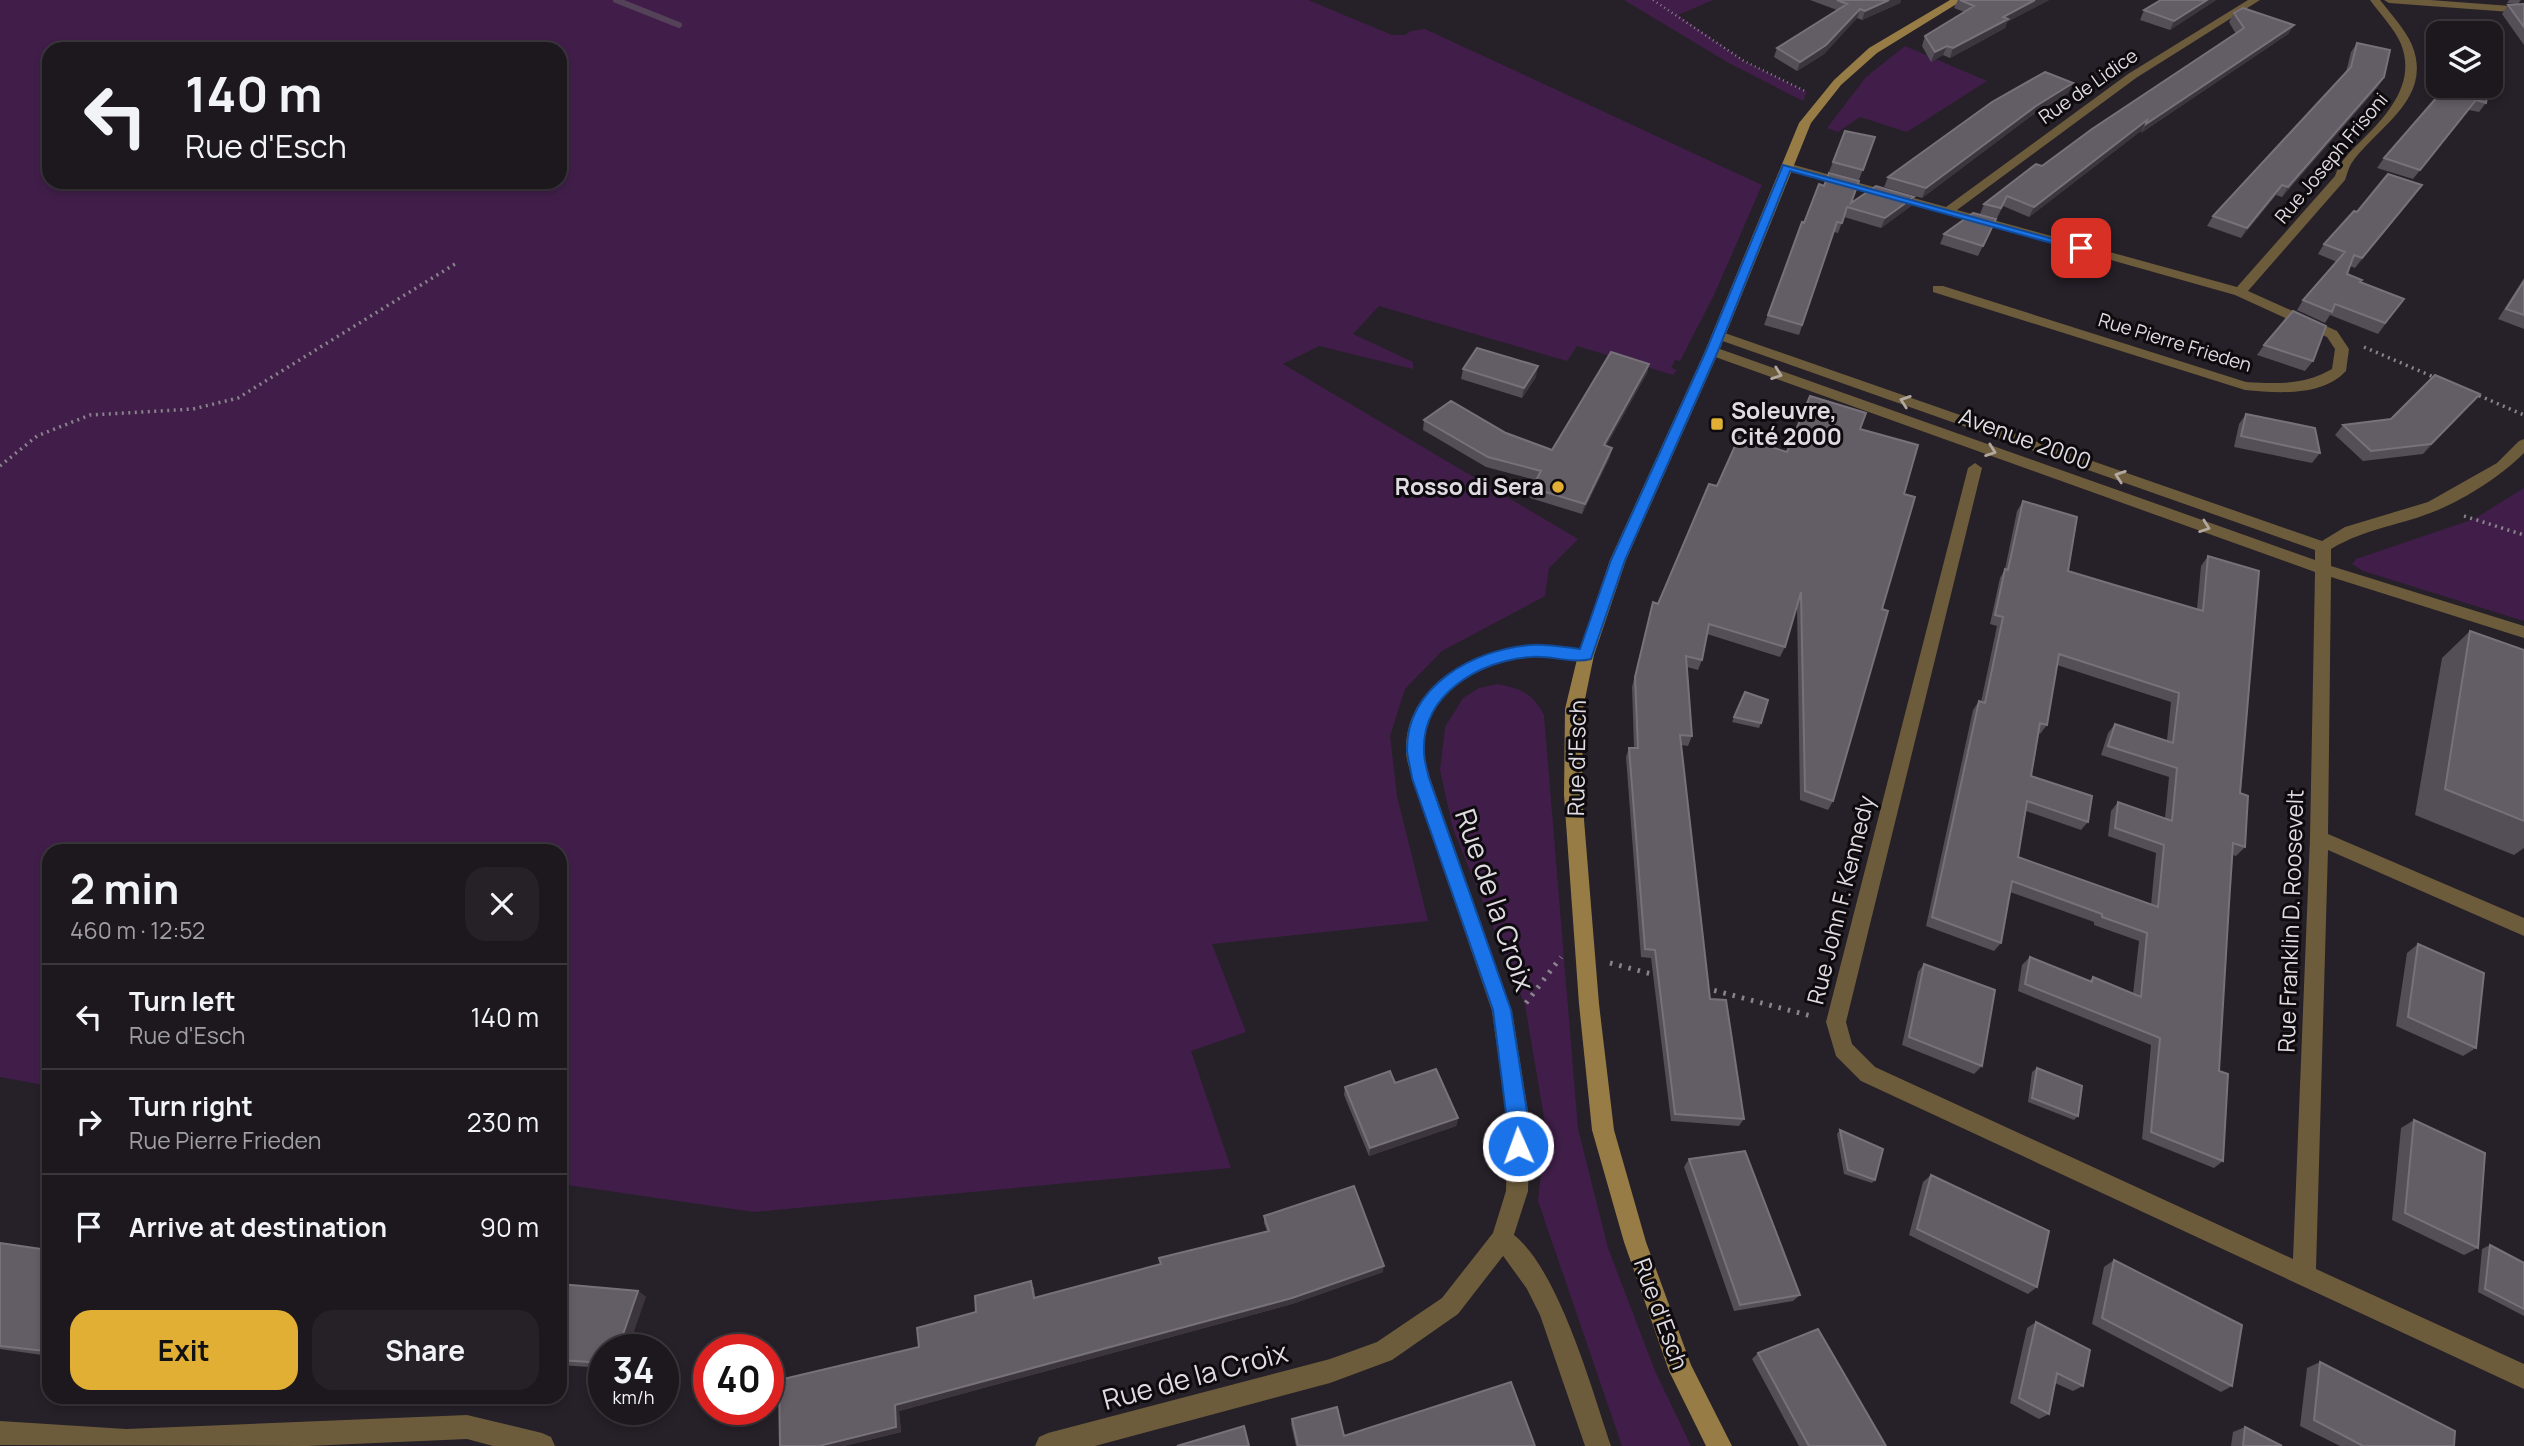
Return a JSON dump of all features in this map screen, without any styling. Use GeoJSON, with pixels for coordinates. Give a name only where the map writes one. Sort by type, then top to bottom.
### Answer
{"type":"FeatureCollection","features":[{"type":"Feature","properties":{"kind":"main road","name":"Rue d'Esch"},"geometry":{"type":"LineString","coordinates":[[1719,1446],[1676,1358],[1635,1242],[1603,1129],[1573,795],[1574,709],[1586,655],[1618,560],[1719,335],[1805,123],[1822,97],[1843,75],[1888,38],[1958,0]]}},
{"type":"Feature","properties":{"kind":"street","name":"Rue de Lidice"},"geometry":{"type":"LineString","coordinates":[[1948,211],[2132,76],[2255,0]]}},
{"type":"Feature","properties":{"kind":"street","name":"Rue Joseph Frisoni"},"geometry":{"type":"LineString","coordinates":[[2240,292],[2341,177],[2344,164],[2404,98],[2413,71],[2406,45],[2375,0]]}},
{"type":"Feature","properties":{"kind":"street"},"geometry":{"type":"LineString","coordinates":[[2389,0],[2524,10]]}},
{"type":"Feature","properties":{"kind":"street"},"geometry":{"type":"LineString","coordinates":[[1787,167],[2240,292],[2332,334]]}},
{"type":"Feature","properties":{"kind":"street","name":"Rue Pierre Frieden"},"geometry":{"type":"LineString","coordinates":[[1938,289],[2245,386],[2293,390],[2322,382],[2339,371],[2342,349],[2332,334]]}},
{"type":"Feature","properties":{"kind":"street","name":"Avenue 2000"},"geometry":{"type":"LineString","coordinates":[[1719,335],[2323,547]]}},
{"type":"Feature","properties":{"kind":"street","name":"Avenue 2000"},"geometry":{"type":"LineString","coordinates":[[1712,351],[2323,569],[2524,632]]}},
{"type":"Feature","properties":{"kind":"street"},"geometry":{"type":"LineString","coordinates":[[2323,547],[2350,531],[2433,506],[2502,466],[2524,444]]}},
{"type":"Feature","properties":{"kind":"street","name":"Rue John F. Kennedy"},"geometry":{"type":"LineString","coordinates":[[1975,468],[1836,1022],[1843,1049],[1868,1074],[2524,1377]]}},
{"type":"Feature","properties":{"kind":"street","name":"Rue Franklin D. Roosevelt"},"geometry":{"type":"LineString","coordinates":[[2304,1274],[2319,838],[2323,547]]}},
{"type":"Feature","properties":{"kind":"street","name":"Rue de la Croix"},"geometry":{"type":"LineString","coordinates":[[1048,1446],[1331,1371],[1384,1352],[1450,1306],[1502,1239],[1517,1191],[1519,1124],[1502,1010],[1420,778],[1415,751],[1421,720],[1444,684],[1481,661],[1531,651],[1586,655]]}},
{"type":"Feature","properties":{"kind":"street"},"geometry":{"type":"LineString","coordinates":[[2319,838],[2524,927]]}},
{"type":"Feature","properties":{"kind":"street"},"geometry":{"type":"LineString","coordinates":[[1502,1239],[1519,1253],[1549,1307],[1598,1446]]}},
{"type":"Feature","properties":{"kind":"street"},"geometry":{"type":"LineString","coordinates":[[0,1433],[126,1441],[467,1427],[542,1446]]}},
{"type":"Feature","properties":{"kind":"path"},"geometry":{"type":"LineString","coordinates":[[1653,0],[1744,61],[1784,82],[1822,97]]}},
{"type":"Feature","properties":{"kind":"path"},"geometry":{"type":"LineString","coordinates":[[0,466],[37,436],[90,415],[194,409],[238,398],[456,264]]}},
{"type":"Feature","properties":{"kind":"path"},"geometry":{"type":"LineString","coordinates":[[2332,334],[2444,381]]}},
{"type":"Feature","properties":{"kind":"path"},"geometry":{"type":"LineString","coordinates":[[2468,391],[2524,415]]}},
{"type":"Feature","properties":{"kind":"path"},"geometry":{"type":"LineString","coordinates":[[2433,506],[2524,535]]}},
{"type":"Feature","properties":{"kind":"path"},"geometry":{"type":"LineString","coordinates":[[1502,1010],[1525,1005],[1562,955],[1586,956],[1665,977]]}},
{"type":"Feature","properties":{"kind":"path"},"geometry":{"type":"LineString","coordinates":[[1691,984],[1836,1022]]}},
{"type":"Feature","properties":{"kind":"shaded area"},"geometry":{"type":"Polygon","coordinates":[[[0,0],[1308,0],[1392,35],[1405,35],[1411,31],[1425,29],[1762,185],[1714,295],[1680,361],[1675,360],[1671,368],[1677,370],[1673,375],[1577,346],[1567,361],[1379,306],[1353,334],[1413,362],[1413,369],[1319,346],[1283,364],[1578,539],[1549,568],[1545,596],[1442,651],[1405,689],[1390,736],[1397,796],[1428,921],[1212,944],[1246,1032],[1191,1051],[1231,1168],[754,1212],[567,1185],[567,844],[42,844],[42,1085],[0,1077],[0,0]]]}},
{"type":"Feature","properties":{"kind":"shaded area"},"geometry":{"type":"Polygon","coordinates":[[[1624,0],[1713,0],[1678,15],[1744,61],[1807,92],[1803,101],[1727,62],[1624,0]]]}},
{"type":"Feature","properties":{"kind":"shaded area"},"geometry":{"type":"Polygon","coordinates":[[[1905,46],[1987,81],[1907,132],[1860,117],[1838,132],[1827,128],[1866,77],[1905,46]]]}},
{"type":"Feature","properties":{"kind":"shaded area"},"geometry":{"type":"Polygon","coordinates":[[[2524,488],[2524,621],[2363,571],[2352,564],[2356,559],[2474,519],[2524,488]]]}},
{"type":"Feature","properties":{"kind":"shaded area"},"geometry":{"type":"Polygon","coordinates":[[[1498,684],[1526,693],[1544,715],[1578,1129],[1608,1248],[1655,1371],[1691,1446],[1622,1446],[1538,1201],[1546,1129],[1525,1005],[1453,829],[1440,770],[1445,727],[1463,698],[1479,688],[1498,684]]]}},
{"type":"Feature","properties":{"kind":"building"},"geometry":{"type":"Polygon","coordinates":[[[1837,0],[1889,0],[1865,11],[1860,9],[1826,45],[1800,62],[1777,48],[1847,4],[1837,0]]]}},
{"type":"Feature","properties":{"kind":"building"},"geometry":{"type":"Polygon","coordinates":[[[1960,0],[2035,0],[2003,17],[2008,19],[1953,48],[1947,46],[1935,52],[1925,36],[1974,6],[1960,0]]]}},
{"type":"Feature","properties":{"kind":"building"},"geometry":{"type":"Polygon","coordinates":[[[2161,0],[2207,0],[2174,21],[2144,10],[2161,0]]]}},
{"type":"Feature","properties":{"kind":"building"},"geometry":{"type":"Polygon","coordinates":[[[2524,4],[2524,27],[2508,5],[2524,4]]]}},
{"type":"Feature","properties":{"kind":"building"},"geometry":{"type":"Polygon","coordinates":[[[2243,8],[2294,25],[2146,124],[2147,120],[2034,207],[2007,196],[2001,208],[1984,204],[2036,164],[2042,166],[2092,129],[2244,28],[2234,13],[2243,8]]]}},
{"type":"Feature","properties":{"kind":"building"},"geometry":{"type":"Polygon","coordinates":[[[2357,43],[2390,50],[2384,77],[2288,187],[2282,185],[2247,228],[2213,216],[2351,67],[2357,43]]]}},
{"type":"Feature","properties":{"kind":"building"},"geometry":{"type":"Polygon","coordinates":[[[2045,72],[2073,83],[2036,106],[1926,188],[1888,177],[1992,102],[2045,72]]]}},
{"type":"Feature","properties":{"kind":"building"},"geometry":{"type":"Polygon","coordinates":[[[2436,98],[2487,98],[2486,103],[2476,100],[2420,170],[2384,158],[2436,98]]]}},
{"type":"Feature","properties":{"kind":"building"},"geometry":{"type":"Polygon","coordinates":[[[1845,131],[1875,137],[1863,170],[1833,162],[1845,131]]]}},
{"type":"Feature","properties":{"kind":"building"},"geometry":{"type":"Polygon","coordinates":[[[1829,173],[1859,181],[1851,203],[1876,186],[1914,197],[1885,218],[1847,207],[1842,223],[1837,222],[1802,325],[1768,315],[1802,222],[1804,223],[1819,184],[1824,186],[1829,173]]]}},
{"type":"Feature","properties":{"kind":"building"},"geometry":{"type":"Polygon","coordinates":[[[2388,174],[2422,185],[2362,258],[2354,255],[2347,274],[2362,280],[2360,282],[2404,299],[2385,323],[2335,304],[2332,312],[2303,300],[2345,252],[2324,244],[2354,211],[2357,212],[2388,174]]]}},
{"type":"Feature","properties":{"kind":"building"},"geometry":{"type":"Polygon","coordinates":[[[1973,213],[1996,219],[1983,246],[1944,234],[1973,213]]]}},
{"type":"Feature","properties":{"kind":"building"},"geometry":{"type":"Polygon","coordinates":[[[2524,281],[2524,315],[2506,309],[2524,281]]]}},
{"type":"Feature","properties":{"kind":"building"},"geometry":{"type":"Polygon","coordinates":[[[2293,311],[2326,326],[2313,361],[2264,345],[2293,311]]]}},
{"type":"Feature","properties":{"kind":"building"},"geometry":{"type":"Polygon","coordinates":[[[1477,348],[1538,366],[1524,388],[1463,369],[1477,348]]]}},
{"type":"Feature","properties":{"kind":"building"},"geometry":{"type":"Polygon","coordinates":[[[1611,352],[1649,364],[1604,445],[1612,448],[1585,504],[1532,488],[1541,471],[1488,457],[1424,420],[1451,401],[1506,433],[1552,450],[1611,352]]]}},
{"type":"Feature","properties":{"kind":"building"},"geometry":{"type":"Polygon","coordinates":[[[2435,375],[2480,394],[2431,444],[2371,451],[2343,425],[2391,419],[2435,375]]]}},
{"type":"Feature","properties":{"kind":"building"},"geometry":{"type":"Polygon","coordinates":[[[1810,396],[1866,413],[1860,429],[1918,445],[1904,494],[1915,497],[1882,609],[1888,611],[1833,801],[1805,791],[1801,592],[1785,647],[1709,624],[1702,660],[1686,656],[1692,736],[1680,735],[1710,999],[1726,1000],[1744,1119],[1675,1114],[1655,950],[1645,949],[1629,748],[1638,748],[1635,677],[1653,602],[1658,604],[1709,484],[1717,486],[1739,437],[1787,452],[1810,396]]]}},
{"type":"Feature","properties":{"kind":"building"},"geometry":{"type":"Polygon","coordinates":[[[2246,414],[2315,428],[2320,453],[2241,436],[2246,414]]]}},
{"type":"Feature","properties":{"kind":"building"},"geometry":{"type":"Polygon","coordinates":[[[2023,501],[2077,517],[2068,571],[2118,586],[2203,611],[2208,556],[2259,571],[2240,793],[2248,796],[2245,847],[2233,843],[2229,904],[2219,1071],[2228,1074],[2223,1161],[2151,1132],[2160,1038],[2025,984],[2030,957],[2092,982],[2093,977],[2141,997],[2147,933],[2012,881],[2001,943],[1932,917],[1979,701],[1985,703],[2003,617],[1995,615],[2005,569],[2008,570],[2023,501]],[[2059,654],[2047,725],[2040,723],[2031,776],[2092,796],[2088,822],[2027,801],[2018,857],[2158,907],[2164,845],[2115,828],[2118,802],[2172,821],[2177,768],[2108,746],[2115,724],[2173,743],[2179,693],[2059,654]]]}},
{"type":"Feature","properties":{"kind":"building"},"geometry":{"type":"Polygon","coordinates":[[[2470,631],[2524,650],[2524,821],[2445,789],[2470,631]]]}},
{"type":"Feature","properties":{"kind":"building"},"geometry":{"type":"Polygon","coordinates":[[[1745,692],[1768,700],[1761,723],[1734,717],[1745,692]]]}},
{"type":"Feature","properties":{"kind":"building"},"geometry":{"type":"Polygon","coordinates":[[[2418,944],[2484,973],[2476,1048],[2408,1017],[2418,944]]]}},
{"type":"Feature","properties":{"kind":"building"},"geometry":{"type":"Polygon","coordinates":[[[1924,964],[1995,990],[1982,1066],[1909,1037],[1924,964]]]}},
{"type":"Feature","properties":{"kind":"building"},"geometry":{"type":"Polygon","coordinates":[[[2037,1068],[2082,1086],[2078,1116],[2032,1098],[2037,1068]]]}},
{"type":"Feature","properties":{"kind":"building"},"geometry":{"type":"Polygon","coordinates":[[[1436,1069],[1458,1118],[1370,1148],[1345,1087],[1390,1071],[1395,1083],[1436,1069]]]}},
{"type":"Feature","properties":{"kind":"building"},"geometry":{"type":"Polygon","coordinates":[[[2414,1120],[2485,1153],[2478,1248],[2405,1213],[2414,1120]]]}},
{"type":"Feature","properties":{"kind":"building"},"geometry":{"type":"Polygon","coordinates":[[[1840,1130],[1883,1149],[1875,1180],[1848,1170],[1840,1130]]]}},
{"type":"Feature","properties":{"kind":"building"},"geometry":{"type":"Polygon","coordinates":[[[1745,1151],[1800,1295],[1740,1305],[1689,1159],[1745,1151]]]}},
{"type":"Feature","properties":{"kind":"building"},"geometry":{"type":"Polygon","coordinates":[[[1931,1175],[2049,1231],[2037,1287],[1917,1229],[1931,1175]]]}},
{"type":"Feature","properties":{"kind":"building"},"geometry":{"type":"Polygon","coordinates":[[[1354,1186],[1384,1266],[1292,1298],[895,1405],[896,1427],[819,1446],[780,1446],[780,1425],[784,1425],[784,1379],[919,1347],[917,1328],[976,1312],[975,1296],[1031,1281],[1034,1298],[1161,1264],[1159,1258],[1269,1231],[1264,1216],[1354,1186]]]}},
{"type":"Feature","properties":{"kind":"building"},"geometry":{"type":"Polygon","coordinates":[[[0,1243],[42,1249],[42,1351],[0,1346],[0,1243]]]}},
{"type":"Feature","properties":{"kind":"building"},"geometry":{"type":"Polygon","coordinates":[[[2490,1245],[2524,1263],[2524,1309],[2485,1289],[2490,1245]]]}},
{"type":"Feature","properties":{"kind":"building"},"geometry":{"type":"Polygon","coordinates":[[[2114,1260],[2242,1325],[2232,1386],[2102,1318],[2114,1260]]]}},
{"type":"Feature","properties":{"kind":"building"},"geometry":{"type":"Polygon","coordinates":[[[567,1285],[638,1291],[623,1334],[588,1334],[588,1362],[567,1360],[567,1285]]]}},
{"type":"Feature","properties":{"kind":"building"},"geometry":{"type":"Polygon","coordinates":[[[2036,1322],[2090,1350],[2083,1386],[2057,1373],[2049,1414],[2019,1398],[2036,1322]]]}},
{"type":"Feature","properties":{"kind":"building"},"geometry":{"type":"Polygon","coordinates":[[[1818,1329],[1886,1446],[1809,1446],[1758,1353],[1818,1329]]]}},
{"type":"Feature","properties":{"kind":"building"},"geometry":{"type":"Polygon","coordinates":[[[2320,1362],[2455,1431],[2454,1446],[2363,1446],[2314,1420],[2320,1362]]]}},
{"type":"Feature","properties":{"kind":"building"},"geometry":{"type":"Polygon","coordinates":[[[1511,1382],[1535,1446],[1298,1446],[1292,1419],[1337,1407],[1344,1436],[1511,1382]]]}},
{"type":"Feature","properties":{"kind":"building"},"geometry":{"type":"Polygon","coordinates":[[[1244,1426],[1249,1446],[1177,1446],[1244,1426]]]}},
{"type":"Feature","properties":{"kind":"building"},"geometry":{"type":"Polygon","coordinates":[[[2245,1427],[2282,1446],[2243,1446],[2245,1427]]]}},
{"type":"Feature","properties":{"kind":"waterway"},"geometry":{"type":"LineString","coordinates":[[616,0],[679,25]]}},
{"type":"Feature","properties":{"kind":"place","name":"Soleuvre, Cité 2000"},"geometry":{"type":"Point","coordinates":[1717,424]}},
{"type":"Feature","properties":{"kind":"place","name":"Rosso di Sera"},"geometry":{"type":"Point","coordinates":[1558,487]}},
{"type":"Feature","properties":{"kind":"route"},"geometry":{"type":"LineString","coordinates":[[1518,1146],[1519,1124],[1502,1010],[1420,778],[1415,751],[1421,720],[1432,702],[1444,684],[1481,661],[1531,651],[1586,655],[1618,560],[1712,351],[1787,167],[2081,248]]}}]}
